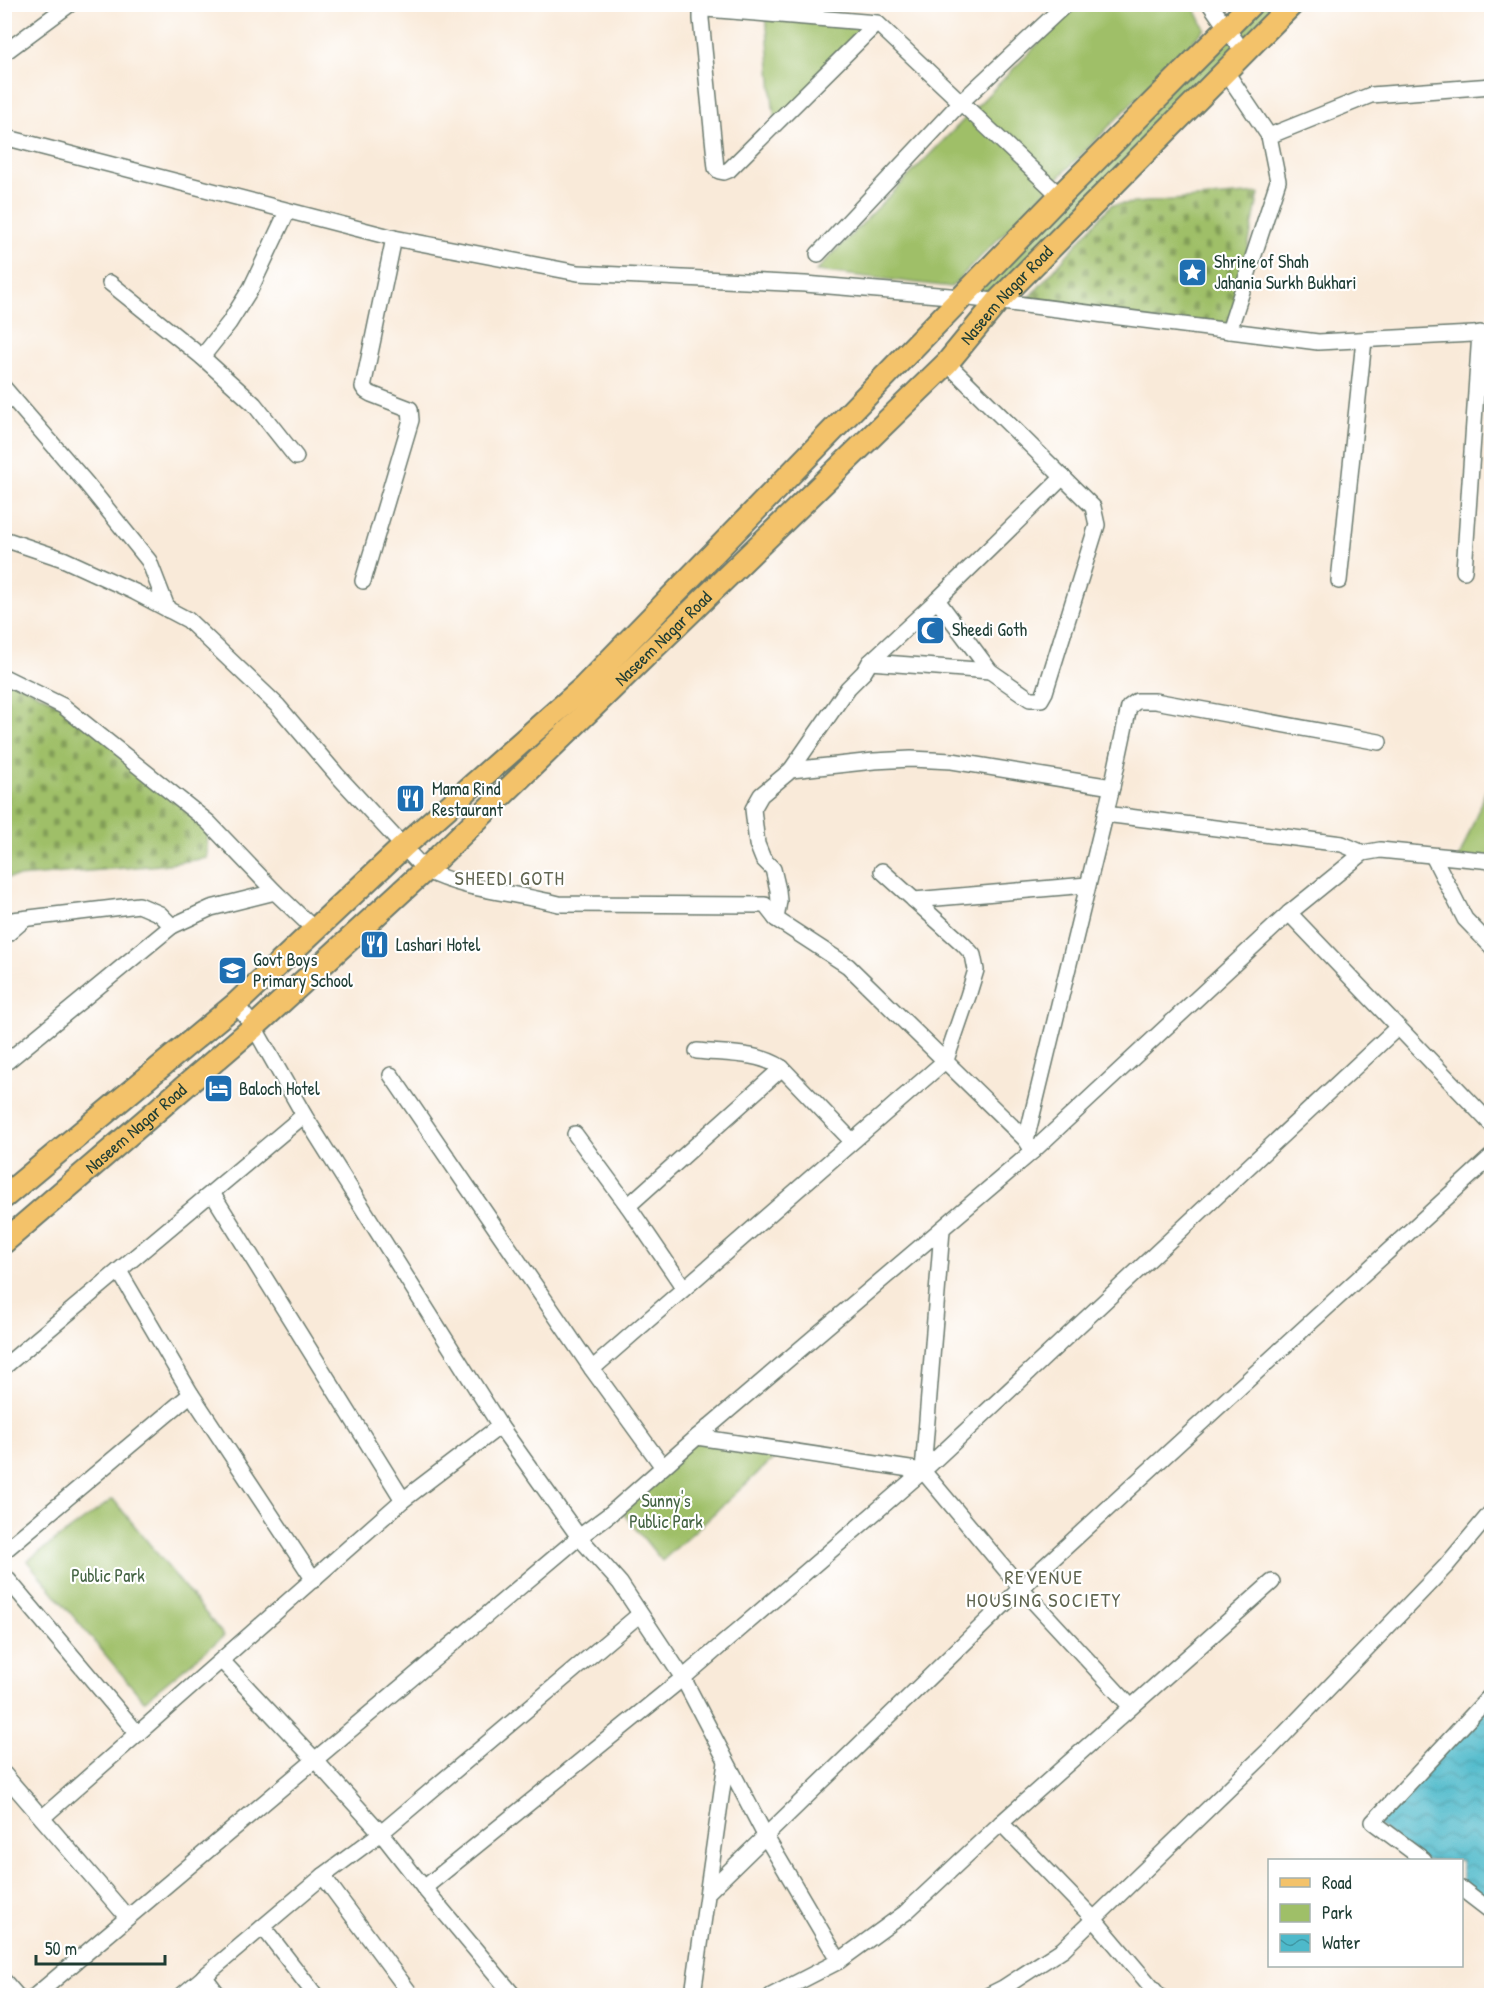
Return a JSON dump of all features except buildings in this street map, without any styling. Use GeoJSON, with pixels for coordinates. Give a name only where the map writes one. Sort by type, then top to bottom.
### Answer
{"type":"FeatureCollection","features":[{"type":"Feature","properties":{"kind":"main road","name":"Naseem Nagar Road"},"geometry":{"type":"LineString","coordinates":[[4,1197],[236,1004],[404,846],[584,687],[1060,196],[1251,4]]}},
{"type":"Feature","properties":{"kind":"main road","name":"Naseem Nagar Road"},"geometry":{"type":"LineString","coordinates":[[4,1242],[254,1027],[425,870],[947,363],[998,301],[1293,4]]}},
{"type":"Feature","properties":{"kind":"street"},"geometry":{"type":"LineString","coordinates":[[4,53],[70,4]]}},
{"type":"Feature","properties":{"kind":"street"},"geometry":{"type":"LineString","coordinates":[[818,254],[960,103],[1066,4]]}},
{"type":"Feature","properties":{"kind":"street"},"geometry":{"type":"LineString","coordinates":[[1210,4],[1244,53]]}},
{"type":"Feature","properties":{"kind":"street"},"geometry":{"type":"LineString","coordinates":[[877,23],[729,170],[724,172],[716,168],[701,13],[706,9],[877,23],[1060,196]]}},
{"type":"Feature","properties":{"kind":"street"},"geometry":{"type":"LineString","coordinates":[[1226,72],[1269,136],[1278,181],[1229,331]]}},
{"type":"Feature","properties":{"kind":"street"},"geometry":{"type":"LineString","coordinates":[[1269,136],[1371,95],[1491,86]]}},
{"type":"Feature","properties":{"kind":"street"},"geometry":{"type":"LineString","coordinates":[[4,137],[394,238],[578,273],[805,284],[962,297],[1318,342],[1486,333],[1464,571]]}},
{"type":"Feature","properties":{"kind":"street"},"geometry":{"type":"LineString","coordinates":[[202,357],[229,323],[251,288],[287,212]]}},
{"type":"Feature","properties":{"kind":"street"},"geometry":{"type":"LineString","coordinates":[[363,581],[411,420],[410,410],[366,392],[363,387],[394,238]]}},
{"type":"Feature","properties":{"kind":"street"},"geometry":{"type":"LineString","coordinates":[[110,283],[202,357],[254,404],[296,457]]}},
{"type":"Feature","properties":{"kind":"street"},"geometry":{"type":"LineString","coordinates":[[1339,581],[1364,340]]}},
{"type":"Feature","properties":{"kind":"street"},"geometry":{"type":"LineString","coordinates":[[937,600],[990,671],[1030,699],[1041,699],[1097,525],[1093,507],[947,363]]}},
{"type":"Feature","properties":{"kind":"street"},"geometry":{"type":"LineString","coordinates":[[4,388],[86,483],[149,561],[168,609]]}},
{"type":"Feature","properties":{"kind":"street"},"geometry":{"type":"LineString","coordinates":[[776,919],[779,901],[773,869],[763,859],[757,844],[753,809],[761,795],[791,770],[848,688],[864,672],[870,662],[1063,477]]}},
{"type":"Feature","properties":{"kind":"street"},"geometry":{"type":"LineString","coordinates":[[4,539],[63,559],[188,620],[278,706],[425,870],[440,878],[559,904],[765,905],[776,919],[848,966],[1029,1145]]}},
{"type":"Feature","properties":{"kind":"street"},"geometry":{"type":"LineString","coordinates":[[870,662],[990,671]]}},
{"type":"Feature","properties":{"kind":"street"},"geometry":{"type":"LineString","coordinates":[[4,677],[63,706],[208,822],[315,930]]}},
{"type":"Feature","properties":{"kind":"street"},"geometry":{"type":"LineString","coordinates":[[1029,1145],[1129,707],[1137,701],[1155,701],[1379,742]]}},
{"type":"Feature","properties":{"kind":"street"},"geometry":{"type":"LineString","coordinates":[[791,770],[874,761],[952,760],[1112,787]]}},
{"type":"Feature","properties":{"kind":"street"},"geometry":{"type":"LineString","coordinates":[[1105,814],[1342,844],[1362,853]]}},
{"type":"Feature","properties":{"kind":"street"},"geometry":{"type":"LineString","coordinates":[[35,1995],[579,1537],[610,1514],[697,1437],[942,1230],[1029,1145],[1289,913],[1362,853],[1380,850],[1491,861]]}},
{"type":"Feature","properties":{"kind":"street"},"geometry":{"type":"LineString","coordinates":[[1433,856],[1465,919],[1491,947]]}},
{"type":"Feature","properties":{"kind":"street"},"geometry":{"type":"LineString","coordinates":[[592,1369],[945,1060],[976,970],[973,955],[882,872]]}},
{"type":"Feature","properties":{"kind":"street"},"geometry":{"type":"LineString","coordinates":[[914,900],[1087,885]]}},
{"type":"Feature","properties":{"kind":"street"},"geometry":{"type":"LineString","coordinates":[[4,1064],[172,926],[211,908],[275,892]]}},
{"type":"Feature","properties":{"kind":"street"},"geometry":{"type":"LineString","coordinates":[[4,921],[139,905],[160,914],[172,926]]}},
{"type":"Feature","properties":{"kind":"street"},"geometry":{"type":"LineString","coordinates":[[1289,913],[1491,1125]]}},
{"type":"Feature","properties":{"kind":"street"},"geometry":{"type":"LineString","coordinates":[[4,937],[25,919]]}},
{"type":"Feature","properties":{"kind":"street"},"geometry":{"type":"LineString","coordinates":[[236,1004],[254,1027],[304,1115],[500,1426],[579,1537],[620,1583],[683,1678],[766,1837],[839,1961]]}},
{"type":"Feature","properties":{"kind":"street"},"geometry":{"type":"LineString","coordinates":[[424,1888],[683,1678],[923,1471],[1398,1027]]}},
{"type":"Feature","properties":{"kind":"street"},"geometry":{"type":"LineString","coordinates":[[697,1051],[752,1057],[774,1062],[852,1141]]}},
{"type":"Feature","properties":{"kind":"street"},"geometry":{"type":"LineString","coordinates":[[628,1206],[782,1068]]}},
{"type":"Feature","properties":{"kind":"street"},"geometry":{"type":"LineString","coordinates":[[391,1076],[592,1369],[663,1467]]}},
{"type":"Feature","properties":{"kind":"street"},"geometry":{"type":"LineString","coordinates":[[4,1367],[304,1115]]}},
{"type":"Feature","properties":{"kind":"street"},"geometry":{"type":"LineString","coordinates":[[575,1134],[684,1288]]}},
{"type":"Feature","properties":{"kind":"street"},"geometry":{"type":"LineString","coordinates":[[709,1891],[1021,1588],[1491,1156]]}},
{"type":"Feature","properties":{"kind":"street"},"geometry":{"type":"LineString","coordinates":[[212,1193],[403,1500]]}},
{"type":"Feature","properties":{"kind":"street"},"geometry":{"type":"LineString","coordinates":[[923,1471],[942,1230]]}},
{"type":"Feature","properties":{"kind":"street"},"geometry":{"type":"LineString","coordinates":[[119,1271],[191,1394],[314,1580]]}},
{"type":"Feature","properties":{"kind":"street"},"geometry":{"type":"LineString","coordinates":[[4,1551],[191,1394]]}},
{"type":"Feature","properties":{"kind":"street"},"geometry":{"type":"LineString","coordinates":[[42,1818],[403,1500],[500,1426]]}},
{"type":"Feature","properties":{"kind":"street"},"geometry":{"type":"LineString","coordinates":[[697,1437],[923,1471],[1021,1588],[1131,1707]]}},
{"type":"Feature","properties":{"kind":"street"},"geometry":{"type":"LineString","coordinates":[[987,1995],[1063,1950],[1270,1749],[1446,1566],[1491,1511]]}},
{"type":"Feature","properties":{"kind":"street"},"geometry":{"type":"LineString","coordinates":[[4,1575],[138,1734]]}},
{"type":"Feature","properties":{"kind":"street"},"geometry":{"type":"LineString","coordinates":[[771,1995],[839,1961],[905,1912],[1001,1823],[1272,1582]]}},
{"type":"Feature","properties":{"kind":"street"},"geometry":{"type":"LineString","coordinates":[[181,1995],[323,1876],[381,1833],[640,1614]]}},
{"type":"Feature","properties":{"kind":"street"},"geometry":{"type":"LineString","coordinates":[[222,1661],[381,1833],[514,1995]]}},
{"type":"Feature","properties":{"kind":"street"},"geometry":{"type":"LineString","coordinates":[[1423,1859],[1373,1822],[1491,1694]]}},
{"type":"Feature","properties":{"kind":"street"},"geometry":{"type":"LineString","coordinates":[[694,1987],[726,1762]]}},
{"type":"Feature","properties":{"kind":"street"},"geometry":{"type":"LineString","coordinates":[[4,1774],[127,1917]]}},
{"type":"Feature","properties":{"kind":"street"},"geometry":{"type":"LineString","coordinates":[[1001,1823],[1094,1919],[1159,1995]]}},
{"type":"Feature","properties":{"kind":"street"},"geometry":{"type":"LineString","coordinates":[[323,1876],[412,1995]]}},
{"type":"Feature","properties":{"kind":"street"},"geometry":{"type":"LineString","coordinates":[[1463,1891],[1491,1912]]}},
{"type":"Feature","properties":{"kind":"street"},"geometry":{"type":"LineString","coordinates":[[263,1927],[316,1995]]}},
{"type":"Feature","properties":{"kind":"street"},"geometry":{"type":"LineString","coordinates":[[204,1976],[219,1995]]}},
{"type":"Feature","properties":{"kind":"street"},"geometry":{"type":"LineString","coordinates":[[4,1981],[17,1995]]}},
{"type":"Feature","properties":{"kind":"green space"},"geometry":{"type":"Polygon","coordinates":[[[1072,5],[1193,5],[1205,29],[951,287],[816,271],[1074,7],[1072,5]]]}},
{"type":"Feature","properties":{"kind":"green space"},"geometry":{"type":"Polygon","coordinates":[[[1231,5],[1294,5],[998,301],[962,297],[1239,17],[1231,5]]]}},
{"type":"Feature","properties":{"kind":"green space"},"geometry":{"type":"Polygon","coordinates":[[[766,14],[877,23],[776,124],[766,14]]]}},
{"type":"Feature","properties":{"kind":"green space"},"geometry":{"type":"Polygon","coordinates":[[[1259,193],[1231,331],[1024,304],[1111,205],[1259,193]]]}},
{"type":"Feature","properties":{"kind":"green space"},"geometry":{"type":"Polygon","coordinates":[[[4,677],[63,706],[208,822],[207,858],[161,865],[5,878],[4,677]]]}},
{"type":"Feature","properties":{"kind":"green space"},"geometry":{"type":"Polygon","coordinates":[[[1491,777],[1491,861],[1459,859],[1491,777]]]}},
{"type":"Feature","properties":{"kind":"green space","name":"Sunny's Public Park"},"geometry":{"type":"Polygon","coordinates":[[[697,1437],[783,1450],[662,1561],[618,1507],[697,1437]]]}},
{"type":"Feature","properties":{"kind":"green space","name":"Public Park"},"geometry":{"type":"Polygon","coordinates":[[[113,1499],[224,1636],[144,1701],[27,1561],[113,1499]]]}},
{"type":"Feature","properties":{"kind":"water"},"geometry":{"type":"Polygon","coordinates":[[[1491,1694],[1491,1912],[1463,1890],[1463,1859],[1423,1859],[1373,1822],[1491,1694]]]}},
{"type":"Feature","properties":{"kind":"place","name":"Shrine of Shah Jahania Surkh Bukhari"},"geometry":{"type":"Point","coordinates":[1193,272]}},
{"type":"Feature","properties":{"kind":"place","name":"Sheedi Goth"},"geometry":{"type":"Point","coordinates":[931,630]}},
{"type":"Feature","properties":{"kind":"place","name":"Mama Rind Restaurant"},"geometry":{"type":"Point","coordinates":[411,799]}},
{"type":"Feature","properties":{"kind":"place","name":"Lashari Hotel"},"geometry":{"type":"Point","coordinates":[375,945]}},
{"type":"Feature","properties":{"kind":"place","name":"Govt Boys Primary School"},"geometry":{"type":"Point","coordinates":[232,970]}},
{"type":"Feature","properties":{"kind":"place","name":"Baloch Hotel"},"geometry":{"type":"Point","coordinates":[218,1089]}},
{"type":"Feature","properties":{"kind":"district","name":"SHEEDI GOTH"},"geometry":{"type":"Point","coordinates":[510,878]}},
{"type":"Feature","properties":{"kind":"district","name":"REVENUE HOUSING SOCIETY"},"geometry":{"type":"Point","coordinates":[1044,1588]}}]}
